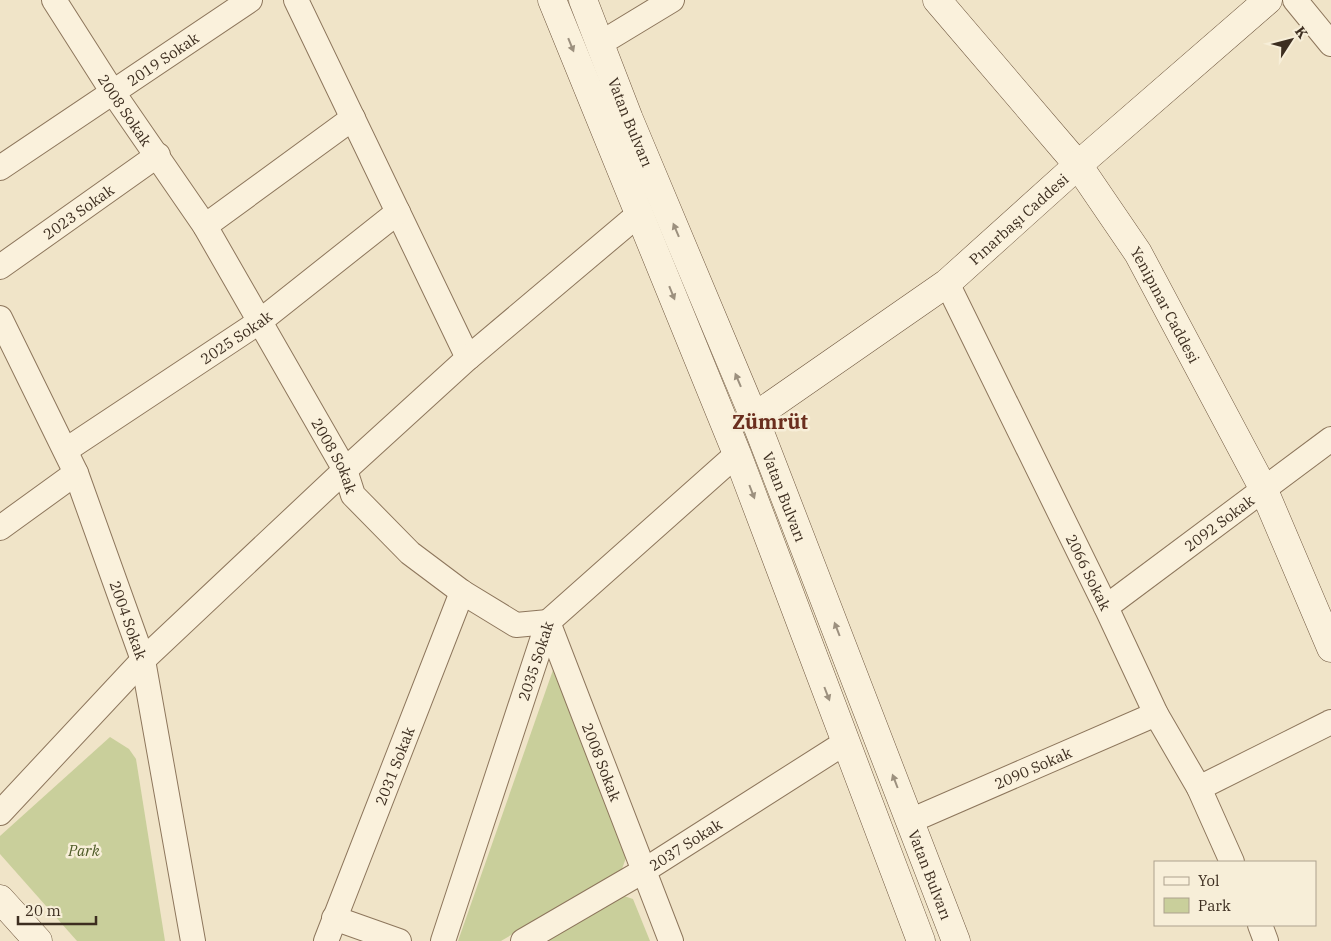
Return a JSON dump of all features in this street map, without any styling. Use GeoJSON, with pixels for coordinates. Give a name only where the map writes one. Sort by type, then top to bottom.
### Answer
{"type":"FeatureCollection","features":[{"type":"Feature","properties":{"kind":"main road","name":"Vatan Bulvarı"},"geometry":{"type":"LineString","coordinates":[[552,0],[737,454],[921,941]]}},
{"type":"Feature","properties":{"kind":"main road","name":"Vatan Bulvarı"},"geometry":{"type":"LineString","coordinates":[[583,0],[630,119],[754,417],[956,941]]}},
{"type":"Feature","properties":{"kind":"main road","name":"Yenipınar Caddesi"},"geometry":{"type":"LineString","coordinates":[[938,0],[1078,165],[1138,252],[1263,488],[1331,648]]}},
{"type":"Feature","properties":{"kind":"main road","name":"Pınarbaşı Caddesi"},"geometry":{"type":"LineString","coordinates":[[754,417],[948,283],[1078,165],[1268,0]]}},
{"type":"Feature","properties":{"kind":"main road"},"geometry":{"type":"LineString","coordinates":[[0,899],[38,941]]}},
{"type":"Feature","properties":{"kind":"street","name":"2008 Sokak"},"geometry":{"type":"LineString","coordinates":[[54,0],[112,91],[206,226],[345,470],[353,495],[410,553],[462,592],[516,625],[548,622],[672,941]]}},
{"type":"Feature","properties":{"kind":"street","name":"2019 Sokak"},"geometry":{"type":"LineString","coordinates":[[0,168],[250,0]]}},
{"type":"Feature","properties":{"kind":"street"},"geometry":{"type":"LineString","coordinates":[[296,0],[468,358]]}},
{"type":"Feature","properties":{"kind":"street"},"geometry":{"type":"LineString","coordinates":[[601,43],[672,0]]}},
{"type":"Feature","properties":{"kind":"street"},"geometry":{"type":"LineString","coordinates":[[1296,0],[1331,44]]}},
{"type":"Feature","properties":{"kind":"street"},"geometry":{"type":"LineString","coordinates":[[206,226],[353,118]]}},
{"type":"Feature","properties":{"kind":"street","name":"2023 Sokak"},"geometry":{"type":"LineString","coordinates":[[0,267],[158,155]]}},
{"type":"Feature","properties":{"kind":"street","name":"2025 Sokak"},"geometry":{"type":"LineString","coordinates":[[66,450],[259,322],[398,212]]}},
{"type":"Feature","properties":{"kind":"street"},"geometry":{"type":"LineString","coordinates":[[0,812],[143,660],[345,470],[468,358],[640,213]]}},
{"type":"Feature","properties":{"kind":"street","name":"2066 Sokak"},"geometry":{"type":"LineString","coordinates":[[948,283],[1156,714],[1199,788],[1232,861]]}},
{"type":"Feature","properties":{"kind":"street","name":"2004 Sokak"},"geometry":{"type":"LineString","coordinates":[[0,318],[76,473],[143,660],[193,941]]}},
{"type":"Feature","properties":{"kind":"street","name":"2092 Sokak"},"geometry":{"type":"LineString","coordinates":[[1106,607],[1331,439]]}},
{"type":"Feature","properties":{"kind":"street","name":"2035 Sokak"},"geometry":{"type":"LineString","coordinates":[[443,941],[548,622],[737,454]]}},
{"type":"Feature","properties":{"kind":"street"},"geometry":{"type":"LineString","coordinates":[[0,528],[76,473]]}},
{"type":"Feature","properties":{"kind":"street","name":"2031 Sokak"},"geometry":{"type":"LineString","coordinates":[[326,941],[462,592]]}},
{"type":"Feature","properties":{"kind":"street","name":"2090 Sokak"},"geometry":{"type":"LineString","coordinates":[[910,821],[1156,714]]}},
{"type":"Feature","properties":{"kind":"street"},"geometry":{"type":"LineString","coordinates":[[1199,788],[1331,722]]}},
{"type":"Feature","properties":{"kind":"street","name":"2037 Sokak"},"geometry":{"type":"LineString","coordinates":[[523,941],[645,870],[846,742]]}},
{"type":"Feature","properties":{"kind":"street"},"geometry":{"type":"LineString","coordinates":[[334,918],[399,941]]}},
{"type":"Feature","properties":{"kind":"street"},"geometry":{"type":"LineString","coordinates":[[1260,926],[1266,941]]}},
{"type":"Feature","properties":{"kind":"green space"},"geometry":{"type":"Polygon","coordinates":[[[553,670],[627,855],[622,869],[501,941],[458,941],[553,670]]]}},
{"type":"Feature","properties":{"kind":"green space","name":"Park"},"geometry":{"type":"Polygon","coordinates":[[[110,737],[129,749],[136,759],[165,941],[77,941],[0,854],[0,836],[110,737]]]}},
{"type":"Feature","properties":{"kind":"green space"},"geometry":{"type":"Polygon","coordinates":[[[621,895],[633,899],[650,941],[546,941],[621,895]]]}},
{"type":"Feature","properties":{"kind":"district","name":"Zümrüt"},"geometry":{"type":"Point","coordinates":[770,421]}}]}
